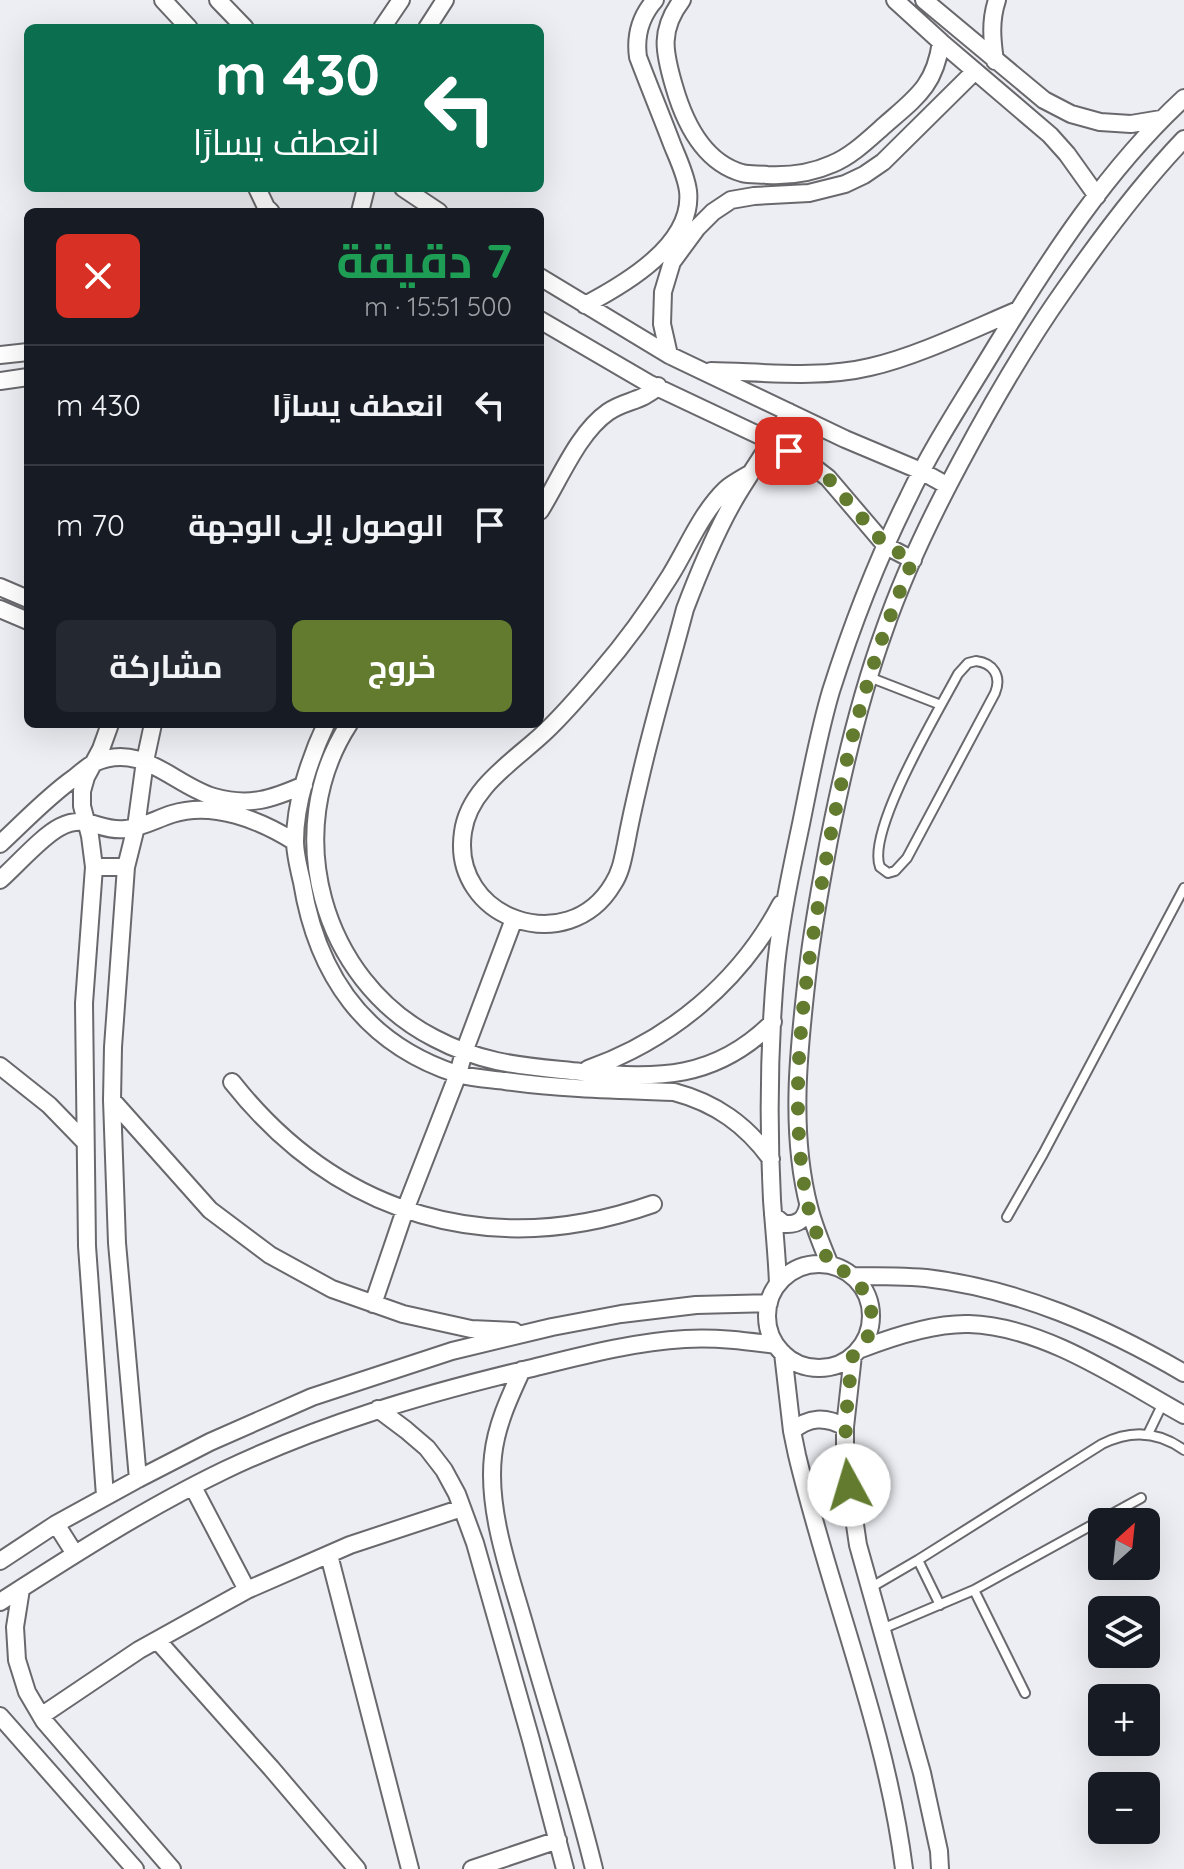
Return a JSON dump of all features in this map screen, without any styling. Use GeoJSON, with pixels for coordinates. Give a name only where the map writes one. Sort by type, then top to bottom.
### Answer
{"type":"FeatureCollection","features":[{"type":"Feature","properties":{"kind":"street"},"geometry":{"type":"LineString","coordinates":[[163,0],[185,24]]}},
{"type":"Feature","properties":{"kind":"street"},"geometry":{"type":"LineString","coordinates":[[218,0],[241,24]]}},
{"type":"Feature","properties":{"kind":"street"},"geometry":{"type":"LineString","coordinates":[[385,24],[401,0]]}},
{"type":"Feature","properties":{"kind":"street"},"geometry":{"type":"LineString","coordinates":[[430,24],[445,0]]}},
{"type":"Feature","properties":{"kind":"street"},"geometry":{"type":"LineString","coordinates":[[585,305],[612,291],[661,253],[681,228],[688,203],[688,189],[638,57],[636,41],[640,24],[655,0]]}},
{"type":"Feature","properties":{"kind":"street"},"geometry":{"type":"LineString","coordinates":[[682,0],[674,11],[666,34],[665,57],[681,113],[696,139],[710,153],[742,173],[783,176],[834,164],[867,141],[916,98],[934,72],[941,42]]}},
{"type":"Feature","properties":{"kind":"street"},"geometry":{"type":"LineString","coordinates":[[895,0],[1050,135],[1097,196]]}},
{"type":"Feature","properties":{"kind":"street"},"geometry":{"type":"LineString","coordinates":[[924,0],[1044,100],[1071,114],[1100,122],[1131,124],[1161,119]]}},
{"type":"Feature","properties":{"kind":"street"},"geometry":{"type":"LineString","coordinates":[[995,61],[991,37],[997,0]]}},
{"type":"Feature","properties":{"kind":"street"},"geometry":{"type":"LineString","coordinates":[[669,355],[662,324],[663,292],[672,262],[713,212],[731,200],[809,193],[845,184],[864,175],[883,162],[975,71]]}},
{"type":"Feature","properties":{"kind":"street"},"geometry":{"type":"LineString","coordinates":[[778,1284],[770,1119],[776,964],[787,892],[831,693],[866,592],[921,471],[1043,270],[1097,196],[1161,119],[1184,98]]}},
{"type":"Feature","properties":{"kind":"street"},"geometry":{"type":"LineString","coordinates":[[830,1265],[808,1206],[799,1142],[805,996],[812,939],[841,781],[869,677],[913,560],[986,412],[1045,317],[1123,209],[1184,139]]}},
{"type":"Feature","properties":{"kind":"street"},"geometry":{"type":"LineString","coordinates":[[731,200],[741,183],[742,173]]}},
{"type":"Feature","properties":{"kind":"street"},"geometry":{"type":"LineString","coordinates":[[409,192],[433,208]]}},
{"type":"Feature","properties":{"kind":"street"},"geometry":{"type":"LineString","coordinates":[[544,279],[669,355],[948,486]]}},
{"type":"Feature","properties":{"kind":"street"},"geometry":{"type":"LineString","coordinates":[[702,371],[800,374],[870,368],[1018,310]]}},
{"type":"Feature","properties":{"kind":"street"},"geometry":{"type":"LineString","coordinates":[[544,322],[648,383],[773,442],[806,461],[828,478],[886,546],[913,560]]}},
{"type":"Feature","properties":{"kind":"street"},"geometry":{"type":"LineString","coordinates":[[0,355],[24,352]]}},
{"type":"Feature","properties":{"kind":"street"},"geometry":{"type":"LineString","coordinates":[[0,381],[24,378]]}},
{"type":"Feature","properties":{"kind":"street"},"geometry":{"type":"LineString","coordinates":[[544,504],[587,432],[610,410],[649,395],[658,386]]}},
{"type":"Feature","properties":{"kind":"street"},"geometry":{"type":"LineString","coordinates":[[751,473],[728,487],[710,506],[669,578],[600,672],[547,730],[488,784],[471,806],[463,831],[463,859],[467,872],[490,905],[514,919],[530,924],[564,922],[593,907],[615,882],[685,609],[705,556],[734,501],[789,412]]}},
{"type":"Feature","properties":{"kind":"street"},"geometry":{"type":"LineString","coordinates":[[0,587],[24,597]]}},
{"type":"Feature","properties":{"kind":"street"},"geometry":{"type":"LineString","coordinates":[[0,609],[24,619]]}},
{"type":"Feature","properties":{"kind":"street"},"geometry":{"type":"LineString","coordinates":[[105,1496],[87,1246],[84,1003],[94,867],[82,791],[109,728]]}},
{"type":"Feature","properties":{"kind":"street"},"geometry":{"type":"LineString","coordinates":[[138,1479],[117,1243],[112,1100],[126,867],[136,827],[152,728]]}},
{"type":"Feature","properties":{"kind":"street"},"geometry":{"type":"LineString","coordinates":[[324,728],[304,785],[295,842],[307,916],[329,969],[354,1008],[374,1027],[403,1047],[458,1074],[553,1087],[674,1092],[706,1102],[736,1120],[771,1159]]}},
{"type":"Feature","properties":{"kind":"street"},"geometry":{"type":"LineString","coordinates":[[347,728],[326,772],[316,816],[315,857],[322,898],[345,954],[370,989],[401,1017],[432,1037],[496,1062],[528,1068],[635,1075],[688,1072],[705,1067],[749,1044],[773,1022]]}},
{"type":"Feature","properties":{"kind":"street"},"geometry":{"type":"LineString","coordinates":[[0,844],[67,783],[93,764],[119,758],[145,761],[192,788],[226,800],[275,798],[304,785]]}},
{"type":"Feature","properties":{"kind":"street"},"geometry":{"type":"LineString","coordinates":[[0,880],[49,834],[73,822],[86,821],[123,830],[175,813],[219,812],[251,819],[295,842]]}},
{"type":"Feature","properties":{"kind":"street"},"geometry":{"type":"LineString","coordinates":[[94,867],[126,867]]}},
{"type":"Feature","properties":{"kind":"street"},"geometry":{"type":"LineString","coordinates":[[580,1072],[650,1041],[712,995],[762,936],[787,892]]}},
{"type":"Feature","properties":{"kind":"street"},"geometry":{"type":"LineString","coordinates":[[373,1304],[514,919]]}},
{"type":"Feature","properties":{"kind":"street"},"geometry":{"type":"LineString","coordinates":[[0,1066],[49,1105],[85,1142]]}},
{"type":"Feature","properties":{"kind":"street"},"geometry":{"type":"LineString","coordinates":[[232,1082],[267,1123],[309,1159],[355,1188],[405,1210],[460,1224],[529,1229],[599,1221],[653,1204]]}},
{"type":"Feature","properties":{"kind":"street"},"geometry":{"type":"LineString","coordinates":[[112,1100],[210,1210],[270,1255],[332,1289],[403,1314],[471,1329],[531,1332]]}},
{"type":"Feature","properties":{"kind":"street"},"geometry":{"type":"LineString","coordinates":[[773,1215],[784,1224],[798,1223],[808,1206]]}},
{"type":"Feature","properties":{"kind":"street"},"geometry":{"type":"LineString","coordinates":[[904,1869],[889,1782],[803,1483],[780,1349],[768,1325],[769,1303],[778,1284],[801,1267],[820,1264],[830,1265],[853,1276],[865,1291],[871,1310],[869,1330],[857,1352],[845,1427],[845,1457],[858,1545],[922,1773],[940,1869]]}},
{"type":"Feature","properties":{"kind":"street"},"geometry":{"type":"LineString","coordinates":[[853,1276],[926,1278],[1035,1302],[1102,1330],[1184,1373]]}},
{"type":"Feature","properties":{"kind":"street"},"geometry":{"type":"LineString","coordinates":[[0,1561],[105,1496],[210,1442],[312,1397],[452,1351],[531,1332],[621,1314],[696,1305],[769,1303]]}},
{"type":"Feature","properties":{"kind":"street"},"geometry":{"type":"LineString","coordinates":[[0,1602],[119,1527],[193,1487],[225,1470],[320,1430],[469,1382],[594,1353],[685,1339],[726,1339],[780,1349],[802,1365],[823,1368],[844,1362],[857,1352],[898,1335],[967,1323],[1001,1327],[1065,1351],[1184,1415]]}},
{"type":"Feature","properties":{"kind":"street"},"geometry":{"type":"LineString","coordinates":[[522,1370],[498,1427],[492,1485],[496,1514],[512,1582],[594,1869]]}},
{"type":"Feature","properties":{"kind":"street"},"geometry":{"type":"LineString","coordinates":[[378,1409],[427,1448],[457,1494],[475,1543],[565,1869]]}},
{"type":"Feature","properties":{"kind":"street"},"geometry":{"type":"LineString","coordinates":[[792,1431],[801,1424],[823,1419],[845,1427]]}},
{"type":"Feature","properties":{"kind":"street"},"geometry":{"type":"LineString","coordinates":[[193,1487],[247,1590]]}},
{"type":"Feature","properties":{"kind":"street"},"geometry":{"type":"LineString","coordinates":[[41,1716],[139,1650],[247,1590],[350,1545],[462,1508]]}},
{"type":"Feature","properties":{"kind":"street"},"geometry":{"type":"LineString","coordinates":[[56,1524],[75,1554]]}},
{"type":"Feature","properties":{"kind":"street"},"geometry":{"type":"LineString","coordinates":[[0,1541],[15,1551]]}},
{"type":"Feature","properties":{"kind":"street"},"geometry":{"type":"LineString","coordinates":[[329,1555],[410,1869]]}},
{"type":"Feature","properties":{"kind":"street"},"geometry":{"type":"LineString","coordinates":[[21,1589],[15,1627],[17,1660],[27,1692],[41,1716],[172,1869]]}},
{"type":"Feature","properties":{"kind":"street"},"geometry":{"type":"LineString","coordinates":[[157,1640],[357,1869]]}},
{"type":"Feature","properties":{"kind":"street"},"geometry":{"type":"LineString","coordinates":[[0,1716],[135,1869]]}},
{"type":"Feature","properties":{"kind":"street"},"geometry":{"type":"LineString","coordinates":[[472,1869],[558,1840]]}},
{"type":"Feature","properties":{"kind":"lane"},"geometry":{"type":"LineString","coordinates":[[983,662],[995,671],[998,685],[995,693],[915,844],[902,865],[888,873],[880,867],[877,856],[883,828],[941,705],[968,663],[983,662]]}},
{"type":"Feature","properties":{"kind":"lane"},"geometry":{"type":"LineString","coordinates":[[869,677],[941,705]]}},
{"type":"Feature","properties":{"kind":"lane"},"geometry":{"type":"LineString","coordinates":[[1007,1217],[1184,888]]}},
{"type":"Feature","properties":{"kind":"lane"},"geometry":{"type":"LineString","coordinates":[[1148,1434],[1163,1403]]}},
{"type":"Feature","properties":{"kind":"lane"},"geometry":{"type":"LineString","coordinates":[[870,1588],[1102,1444],[1124,1435],[1148,1434],[1172,1442],[1184,1450]]}},
{"type":"Feature","properties":{"kind":"lane"},"geometry":{"type":"LineString","coordinates":[[881,1629],[974,1590],[1141,1498]]}},
{"type":"Feature","properties":{"kind":"lane"},"geometry":{"type":"LineString","coordinates":[[918,1560],[940,1605]]}},
{"type":"Feature","properties":{"kind":"lane"},"geometry":{"type":"LineString","coordinates":[[974,1590],[1025,1693]]}},
{"type":"Feature","properties":{"kind":"route"},"geometry":{"type":"LineString","coordinates":[[789,451],[828,478],[886,546],[913,560],[877,650],[846,759],[812,939],[798,1083],[799,1142],[808,1206],[816,1233],[830,1265],[853,1276],[865,1291],[871,1310],[866,1339],[861,1349],[853,1355],[845,1427],[849,1485]]}}]}
